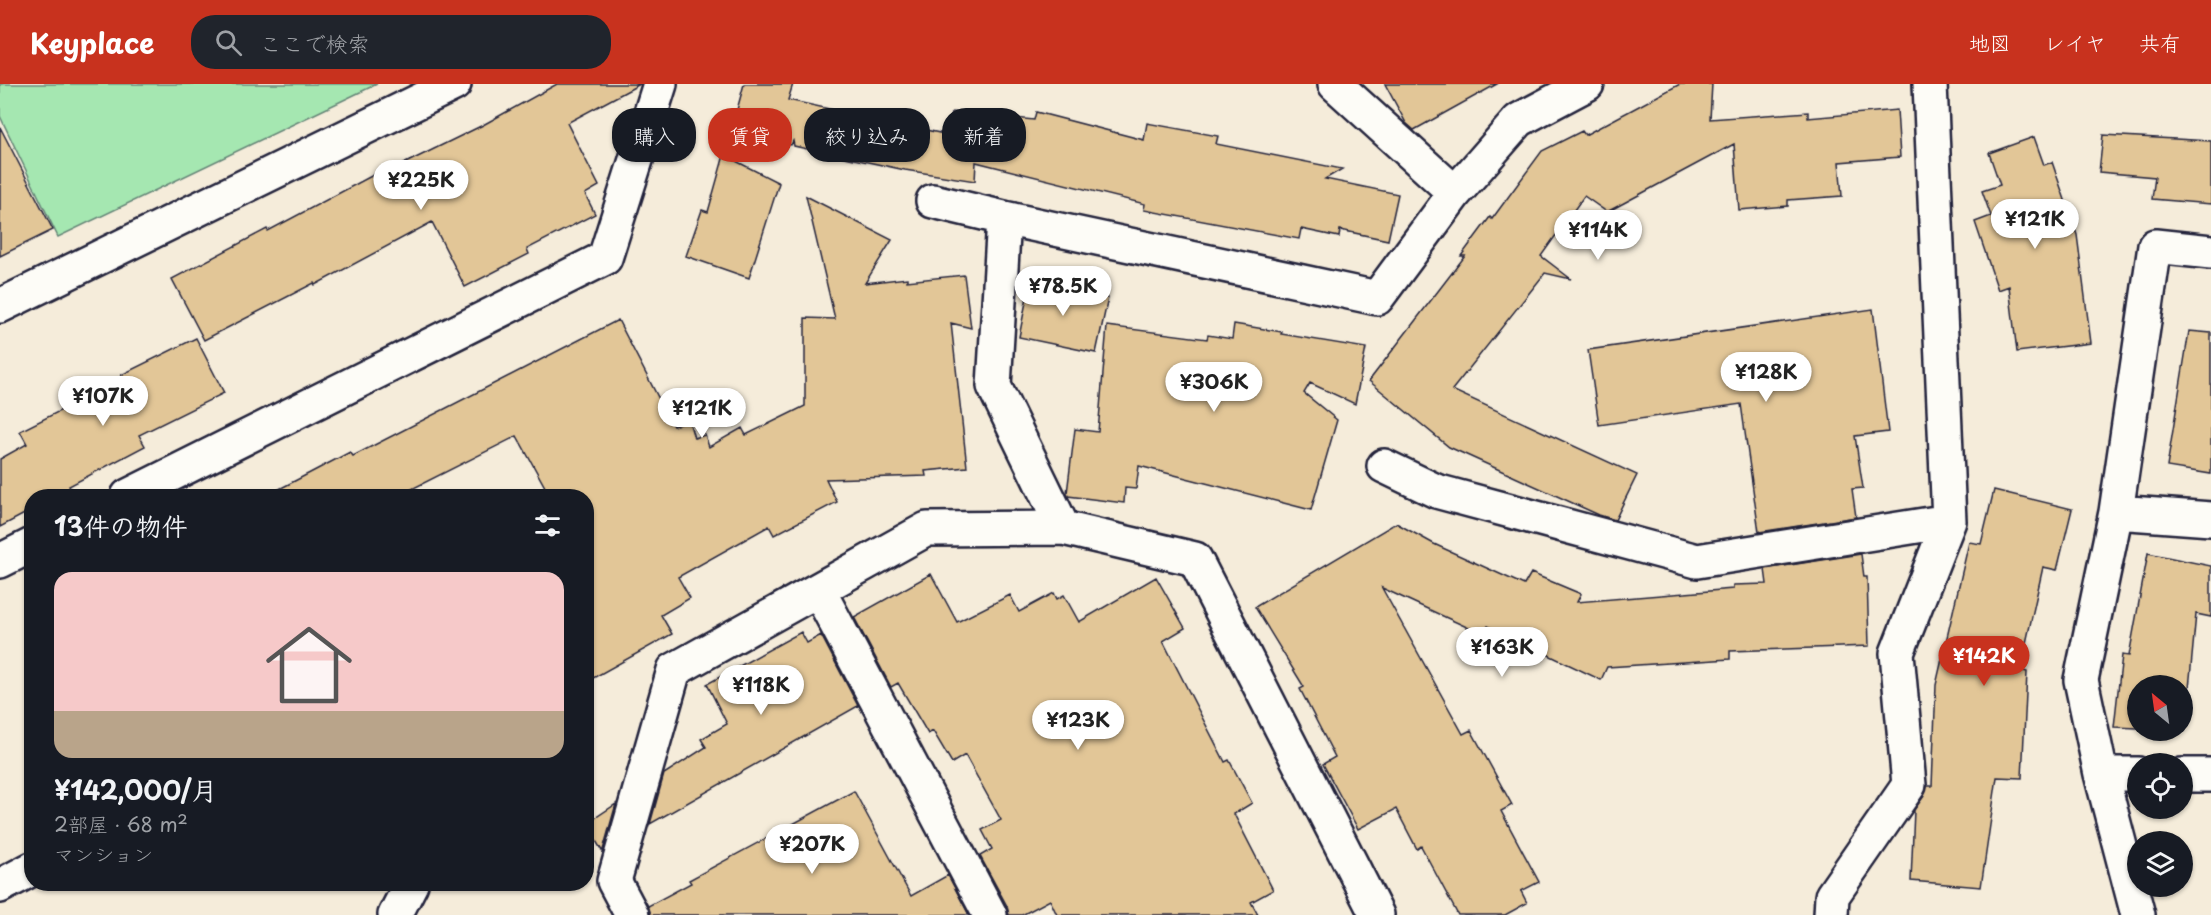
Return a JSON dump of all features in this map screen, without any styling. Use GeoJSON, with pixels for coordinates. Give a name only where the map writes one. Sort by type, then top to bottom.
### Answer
{"type":"FeatureCollection","features":[{"type":"Feature","properties":{"kind":"street"},"geometry":{"type":"LineString","coordinates":[[0,306],[454,84]]}},
{"type":"Feature","properties":{"kind":"street"},"geometry":{"type":"LineString","coordinates":[[142,489],[605,258],[660,84]]}},
{"type":"Feature","properties":{"kind":"street"},"geometry":{"type":"LineString","coordinates":[[1335,84],[1455,193]]}},
{"type":"Feature","properties":{"kind":"street"},"geometry":{"type":"LineString","coordinates":[[933,201],[1377,298],[1455,193],[1519,120],[1587,84]]}},
{"type":"Feature","properties":{"kind":"street"},"geometry":{"type":"LineString","coordinates":[[1831,915],[1832,896],[1909,785],[1897,653],[1949,521],[1930,84]]}},
{"type":"Feature","properties":{"kind":"street"},"geometry":{"type":"LineString","coordinates":[[1004,218],[994,386],[1063,528]]}},
{"type":"Feature","properties":{"kind":"street"},"geometry":{"type":"LineString","coordinates":[[2138,915],[2101,774],[2081,680],[2116,512],[2155,246],[2211,252]]}},
{"type":"Feature","properties":{"kind":"street"},"geometry":{"type":"LineString","coordinates":[[1384,466],[1436,491],[1697,561],[1949,521]]}},
{"type":"Feature","properties":{"kind":"street"},"geometry":{"type":"LineString","coordinates":[[2116,512],[2211,519]]}},
{"type":"Feature","properties":{"kind":"street"},"geometry":{"type":"LineString","coordinates":[[632,915],[614,881],[674,670],[927,529],[1063,528],[1195,559],[1377,915]]}},
{"type":"Feature","properties":{"kind":"street"},"geometry":{"type":"LineString","coordinates":[[0,561],[24,549]]}},
{"type":"Feature","properties":{"kind":"street"},"geometry":{"type":"LineString","coordinates":[[819,591],[990,915]]}},
{"type":"Feature","properties":{"kind":"street"},"geometry":{"type":"LineString","coordinates":[[2101,774],[2127,774]]}},
{"type":"Feature","properties":{"kind":"street"},"geometry":{"type":"LineString","coordinates":[[2193,775],[2211,775]]}},
{"type":"Feature","properties":{"kind":"street"},"geometry":{"type":"LineString","coordinates":[[0,886],[24,873]]}},
{"type":"Feature","properties":{"kind":"street"},"geometry":{"type":"LineString","coordinates":[[395,915],[407,891]]}},
{"type":"Feature","properties":{"kind":"green space"},"geometry":{"type":"Polygon","coordinates":[[[0,84],[377,84],[58,237],[0,116],[0,84]]]}},
{"type":"Feature","properties":{"kind":"building"},"geometry":{"type":"Polygon","coordinates":[[[557,84],[640,84],[567,123],[599,186],[585,194],[595,214],[527,249],[529,254],[465,287],[432,222],[315,285],[314,283],[204,340],[172,279],[377,173],[379,176],[483,125],[557,84]]]}},
{"type":"Feature","properties":{"kind":"building"},"geometry":{"type":"Polygon","coordinates":[[[744,84],[793,84],[788,100],[825,108],[804,108],[804,148],[794,146],[793,141],[792,143],[792,108],[738,108],[744,84]]]}},
{"type":"Feature","properties":{"kind":"building"},"geometry":{"type":"Polygon","coordinates":[[[1385,84],[1497,84],[1414,130],[1406,123],[1385,84]]]}},
{"type":"Feature","properties":{"kind":"building"},"geometry":{"type":"Polygon","coordinates":[[[1680,84],[1712,84],[1710,119],[1808,112],[1808,118],[1897,110],[1900,157],[1839,162],[1842,196],[1788,200],[1788,206],[1739,210],[1734,144],[1607,212],[1584,196],[1541,256],[1571,279],[1545,273],[1452,390],[1637,475],[1615,520],[1599,515],[1449,447],[1369,381],[1465,256],[1461,256],[1490,217],[1492,219],[1542,151],[1582,131],[1585,135],[1680,84]]]}},
{"type":"Feature","properties":{"kind":"building"},"geometry":{"type":"Polygon","coordinates":[[[1036,112],[1144,140],[1147,123],[1218,136],[1216,144],[1342,169],[1325,179],[1398,194],[1388,240],[1340,230],[1339,237],[1301,229],[1299,239],[1144,210],[1145,204],[976,162],[1026,162],[1026,119],[1034,120],[1036,112]]]}},
{"type":"Feature","properties":{"kind":"building"},"geometry":{"type":"Polygon","coordinates":[[[0,127],[53,230],[0,256],[0,127]]]}},
{"type":"Feature","properties":{"kind":"building"},"geometry":{"type":"Polygon","coordinates":[[[930,131],[942,133],[942,162],[976,162],[975,181],[868,162],[930,162],[930,131]]]}},
{"type":"Feature","properties":{"kind":"building"},"geometry":{"type":"Polygon","coordinates":[[[2103,135],[2211,141],[2211,204],[2152,199],[2155,177],[2099,172],[2103,135]]]}},
{"type":"Feature","properties":{"kind":"building"},"geometry":{"type":"Polygon","coordinates":[[[2034,137],[2044,165],[2052,162],[2077,235],[2091,343],[2017,352],[2009,286],[1998,290],[1975,222],[1991,216],[1982,191],[2000,185],[1989,153],[2034,137]]]}},
{"type":"Feature","properties":{"kind":"building"},"geometry":{"type":"Polygon","coordinates":[[[722,162],[738,162],[779,183],[749,278],[686,256],[702,210],[708,212],[722,162]]]}},
{"type":"Feature","properties":{"kind":"building"},"geometry":{"type":"Polygon","coordinates":[[[806,196],[892,240],[865,283],[964,275],[971,328],[951,323],[967,467],[925,471],[926,476],[826,479],[837,502],[774,535],[769,526],[678,577],[690,598],[661,615],[672,634],[594,678],[594,489],[546,489],[517,436],[412,489],[279,489],[350,452],[353,456],[618,320],[673,426],[689,421],[694,438],[705,435],[709,447],[742,428],[746,435],[805,406],[805,318],[835,319],[806,196]]]}},
{"type":"Feature","properties":{"kind":"building"},"geometry":{"type":"Polygon","coordinates":[[[1030,282],[1108,298],[1096,353],[1019,337],[1030,282]]]}},
{"type":"Feature","properties":{"kind":"building"},"geometry":{"type":"Polygon","coordinates":[[[1873,309],[1888,432],[1855,436],[1863,488],[1852,489],[1856,517],[1759,532],[1741,404],[1599,425],[1588,350],[1873,309]]]}},
{"type":"Feature","properties":{"kind":"building"},"geometry":{"type":"Polygon","coordinates":[[[1234,324],[1366,348],[1355,404],[1310,383],[1304,393],[1337,420],[1311,510],[1139,466],[1136,489],[1125,488],[1124,503],[1068,496],[1075,429],[1098,432],[1107,326],[1207,339],[1208,335],[1232,339],[1234,324]]]}},
{"type":"Feature","properties":{"kind":"building"},"geometry":{"type":"Polygon","coordinates":[[[2189,331],[2211,333],[2211,474],[2167,467],[2189,331]]]}},
{"type":"Feature","properties":{"kind":"building"},"geometry":{"type":"Polygon","coordinates":[[[196,338],[224,393],[139,435],[145,446],[69,486],[70,489],[24,489],[24,514],[0,527],[0,459],[27,444],[20,431],[123,379],[121,375],[196,338]]]}},
{"type":"Feature","properties":{"kind":"building"},"geometry":{"type":"Polygon","coordinates":[[[1994,490],[2072,509],[2057,570],[2043,567],[2020,670],[2027,672],[2022,778],[1997,777],[1981,887],[1911,881],[1914,810],[1924,796],[1927,786],[1932,786],[1936,685],[1969,542],[1981,544],[1994,490]]]}},
{"type":"Feature","properties":{"kind":"building"},"geometry":{"type":"Polygon","coordinates":[[[1396,523],[1434,544],[1524,585],[1531,573],[1581,594],[1577,602],[1733,589],[1733,585],[1767,584],[1765,569],[1861,554],[1864,577],[1867,577],[1869,646],[1730,651],[1730,659],[1607,667],[1601,680],[1488,626],[1484,635],[1382,588],[1463,734],[1471,730],[1512,805],[1501,811],[1539,882],[1521,891],[1527,903],[1505,915],[1458,915],[1421,846],[1417,849],[1396,809],[1358,829],[1323,764],[1335,757],[1300,689],[1304,687],[1255,607],[1396,523]]]}},
{"type":"Feature","properties":{"kind":"building"},"geometry":{"type":"Polygon","coordinates":[[[2148,553],[2211,566],[2211,617],[2196,614],[2190,675],[2127,675],[2127,728],[2114,727],[2122,655],[2129,656],[2148,553]]]}},
{"type":"Feature","properties":{"kind":"building"},"geometry":{"type":"Polygon","coordinates":[[[931,574],[957,622],[1010,595],[1019,612],[1054,593],[1057,599],[1064,595],[1079,622],[1156,577],[1185,628],[1163,641],[1225,762],[1229,760],[1252,803],[1234,814],[1273,890],[1251,902],[1258,915],[1057,915],[1050,900],[1022,915],[1009,915],[1007,906],[980,856],[992,849],[982,830],[1001,820],[965,755],[952,763],[933,731],[928,734],[898,683],[891,687],[854,617],[931,574]]]}},
{"type":"Feature","properties":{"kind":"building"},"geometry":{"type":"Polygon","coordinates":[[[801,632],[807,643],[821,635],[858,706],[650,824],[664,774],[706,747],[701,739],[727,724],[707,684],[801,632]]]}},
{"type":"Feature","properties":{"kind":"building"},"geometry":{"type":"Polygon","coordinates":[[[854,791],[911,896],[948,875],[969,915],[651,915],[648,906],[691,883],[689,880],[854,791]]]}},
{"type":"Feature","properties":{"kind":"building"},"geometry":{"type":"Polygon","coordinates":[[[616,804],[602,851],[594,838],[594,819],[616,804]]]}}]}
